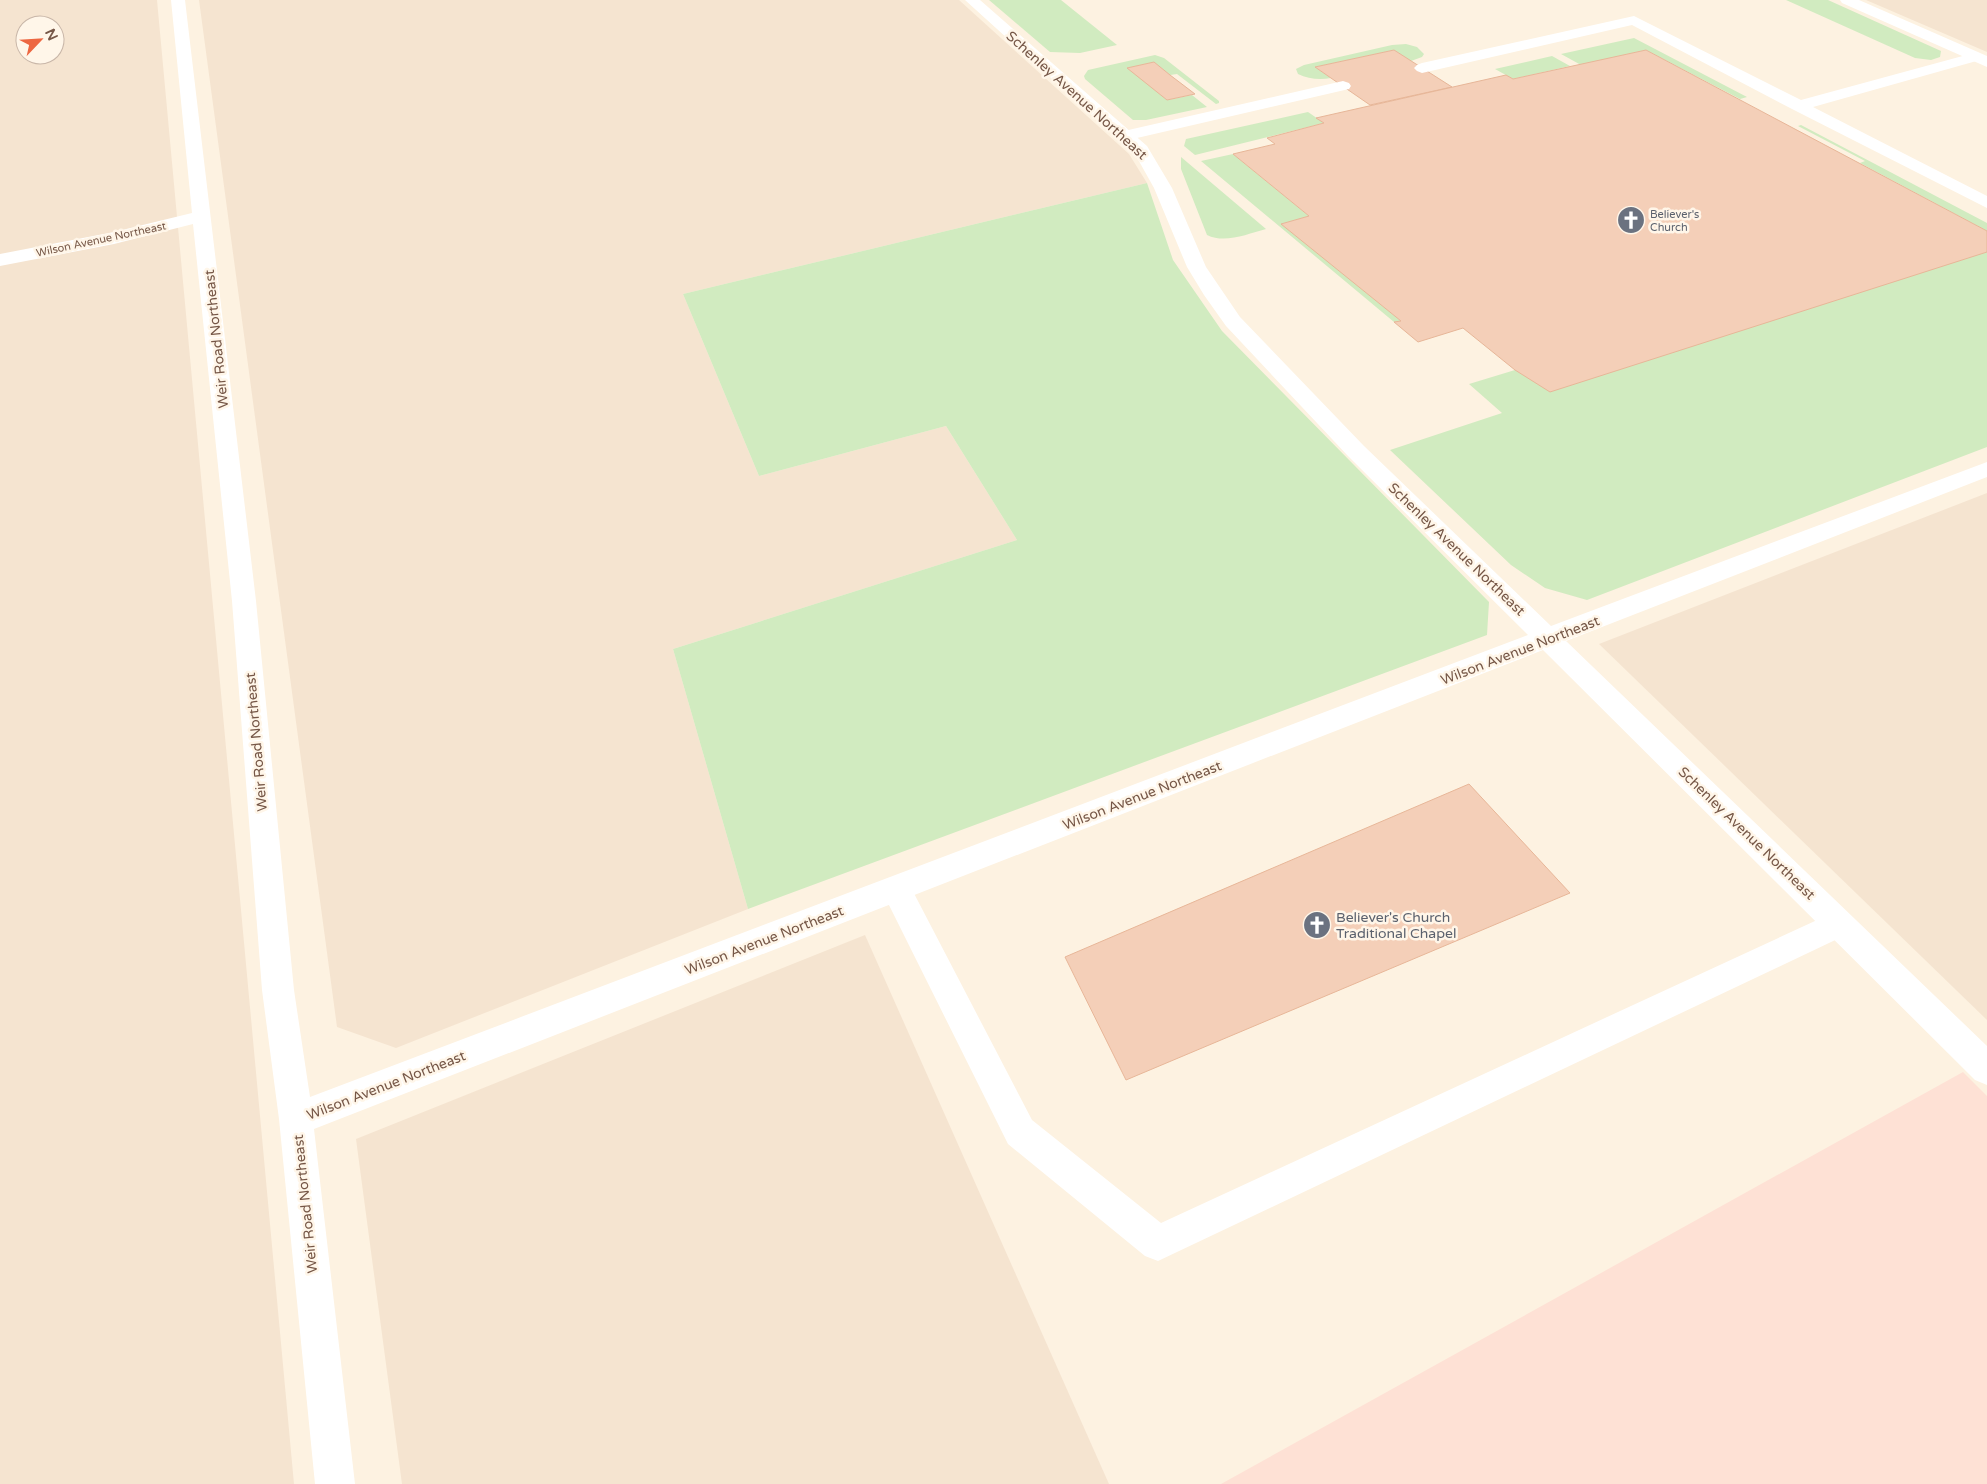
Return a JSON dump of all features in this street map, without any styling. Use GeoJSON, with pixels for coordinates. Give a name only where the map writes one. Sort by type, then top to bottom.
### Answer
{"type":"FeatureCollection","features":[{"type":"Feature","properties":{"kind":"street","name":"Weir Road Northeast"},"geometry":{"type":"LineString","coordinates":[[178,0],[244,601],[278,990],[296,1119],[335,1484]]}},
{"type":"Feature","properties":{"kind":"street","name":"Schenley Avenue Northeast"},"geometry":{"type":"LineString","coordinates":[[972,0],[1141,150],[1154,167],[1192,258],[1228,316],[1356,451],[1987,1069]]}},
{"type":"Feature","properties":{"kind":"street"},"geometry":{"type":"LineString","coordinates":[[1847,0],[1981,60]]}},
{"type":"Feature","properties":{"kind":"street"},"geometry":{"type":"LineString","coordinates":[[1422,68],[1634,20],[1987,203]]}},
{"type":"Feature","properties":{"kind":"street"},"geometry":{"type":"LineString","coordinates":[[1798,106],[1981,60]]}},
{"type":"Feature","properties":{"kind":"street"},"geometry":{"type":"LineString","coordinates":[[1124,136],[1343,86]]}},
{"type":"Feature","properties":{"kind":"street","name":"Wilson Avenue Northeast"},"geometry":{"type":"LineString","coordinates":[[0,260],[114,238],[202,216]]}},
{"type":"Feature","properties":{"kind":"street","name":"Wilson Avenue Northeast"},"geometry":{"type":"LineString","coordinates":[[296,1119],[1549,639],[1987,469]]}},
{"type":"Feature","properties":{"kind":"street"},"geometry":{"type":"LineString","coordinates":[[896,889],[1020,1132],[1158,1243],[1840,924]]}},
{"type":"Feature","properties":{"kind":"shaded area"},"geometry":{"type":"Polygon","coordinates":[[[0,0],[157,0],[294,1484],[0,1484],[0,0]]]}},
{"type":"Feature","properties":{"kind":"shaded area"},"geometry":{"type":"Polygon","coordinates":[[[199,0],[959,0],[1129,154],[1147,183],[683,294],[759,476],[946,426],[1017,540],[673,649],[748,909],[396,1048],[337,1027],[199,0]]]}},
{"type":"Feature","properties":{"kind":"shaded area"},"geometry":{"type":"Polygon","coordinates":[[[1866,0],[1987,0],[1987,52],[1866,0]]]}},
{"type":"Feature","properties":{"kind":"shaded area"},"geometry":{"type":"Polygon","coordinates":[[[1987,493],[1987,1020],[1599,644],[1987,493]]]}},
{"type":"Feature","properties":{"kind":"shaded area"},"geometry":{"type":"Polygon","coordinates":[[[865,935],[1109,1484],[402,1484],[356,1139],[865,935]]]}},
{"type":"Feature","properties":{"kind":"shaded area"},"geometry":{"type":"Polygon","coordinates":[[[1963,1072],[1987,1096],[1987,1484],[1221,1484],[1963,1072]]]}},
{"type":"Feature","properties":{"kind":"green space"},"geometry":{"type":"Polygon","coordinates":[[[989,0],[1061,0],[1117,45],[1080,53],[1050,52],[989,0]]]}},
{"type":"Feature","properties":{"kind":"green space"},"geometry":{"type":"Polygon","coordinates":[[[1786,0],[1828,0],[1941,51],[1940,57],[1931,60],[1915,58],[1786,0]]]}},
{"type":"Feature","properties":{"kind":"green space"},"geometry":{"type":"Polygon","coordinates":[[[1634,38],[1747,97],[1740,99],[1646,50],[1581,65],[1561,54],[1634,38]]]}},
{"type":"Feature","properties":{"kind":"green space"},"geometry":{"type":"Polygon","coordinates":[[[1406,44],[1417,47],[1424,54],[1422,57],[1411,61],[1394,50],[1315,67],[1331,78],[1327,79],[1306,77],[1298,74],[1296,69],[1304,65],[1392,45],[1406,44]]]}},
{"type":"Feature","properties":{"kind":"green space"},"geometry":{"type":"Polygon","coordinates":[[[1155,55],[1164,58],[1219,101],[1219,103],[1216,104],[1177,74],[1170,75],[1154,62],[1128,68],[1167,100],[1192,95],[1207,107],[1146,120],[1133,120],[1085,79],[1084,76],[1088,70],[1155,55]]]}},
{"type":"Feature","properties":{"kind":"green space"},"geometry":{"type":"Polygon","coordinates":[[[1552,56],[1570,66],[1513,79],[1495,69],[1552,56]]]}},
{"type":"Feature","properties":{"kind":"green space"},"geometry":{"type":"Polygon","coordinates":[[[1308,112],[1324,123],[1195,155],[1184,146],[1186,139],[1308,112]]]}},
{"type":"Feature","properties":{"kind":"green space"},"geometry":{"type":"Polygon","coordinates":[[[1801,125],[1987,223],[1987,231],[1860,163],[1865,161],[1798,126],[1801,125]]]}},
{"type":"Feature","properties":{"kind":"green space"},"geometry":{"type":"Polygon","coordinates":[[[1233,154],[1309,216],[1282,224],[1401,321],[1394,322],[1201,161],[1233,154]]]}},
{"type":"Feature","properties":{"kind":"green space"},"geometry":{"type":"Polygon","coordinates":[[[1181,157],[1266,229],[1221,239],[1207,235],[1181,169],[1181,157]]]}},
{"type":"Feature","properties":{"kind":"green space"},"geometry":{"type":"Polygon","coordinates":[[[1147,183],[1173,260],[1222,331],[1489,602],[1487,635],[748,909],[673,649],[1017,540],[946,426],[759,476],[683,294],[1147,183]]]}},
{"type":"Feature","properties":{"kind":"green space"},"geometry":{"type":"Polygon","coordinates":[[[1987,252],[1987,447],[1587,600],[1545,588],[1511,565],[1390,450],[1502,413],[1469,384],[1515,370],[1987,252]]]}},
{"type":"Feature","properties":{"kind":"building"},"geometry":{"type":"Polygon","coordinates":[[[1394,50],[1452,87],[1370,105],[1315,67],[1394,50]]]}},
{"type":"Feature","properties":{"kind":"building","name":"Believer's Church"},"geometry":{"type":"Polygon","coordinates":[[[1646,50],[1987,231],[1987,252],[1550,392],[1515,370],[1463,328],[1418,342],[1394,322],[1401,321],[1281,224],[1309,216],[1233,154],[1275,144],[1267,138],[1324,123],[1316,118],[1506,75],[1513,79],[1646,50]]]}},
{"type":"Feature","properties":{"kind":"building"},"geometry":{"type":"Polygon","coordinates":[[[1154,62],[1195,94],[1167,100],[1127,68],[1154,62]]]}},
{"type":"Feature","properties":{"kind":"building","name":"Believer's Church Traditional Chapel"},"geometry":{"type":"Polygon","coordinates":[[[1469,784],[1570,893],[1126,1080],[1065,957],[1469,784]]]}},
{"type":"Feature","properties":{"kind":"place","name":"Believer's Church"},"geometry":{"type":"Point","coordinates":[1631,220]}},
{"type":"Feature","properties":{"kind":"place","name":"Believer's Church Traditional Chapel"},"geometry":{"type":"Point","coordinates":[1317,925]}}]}
